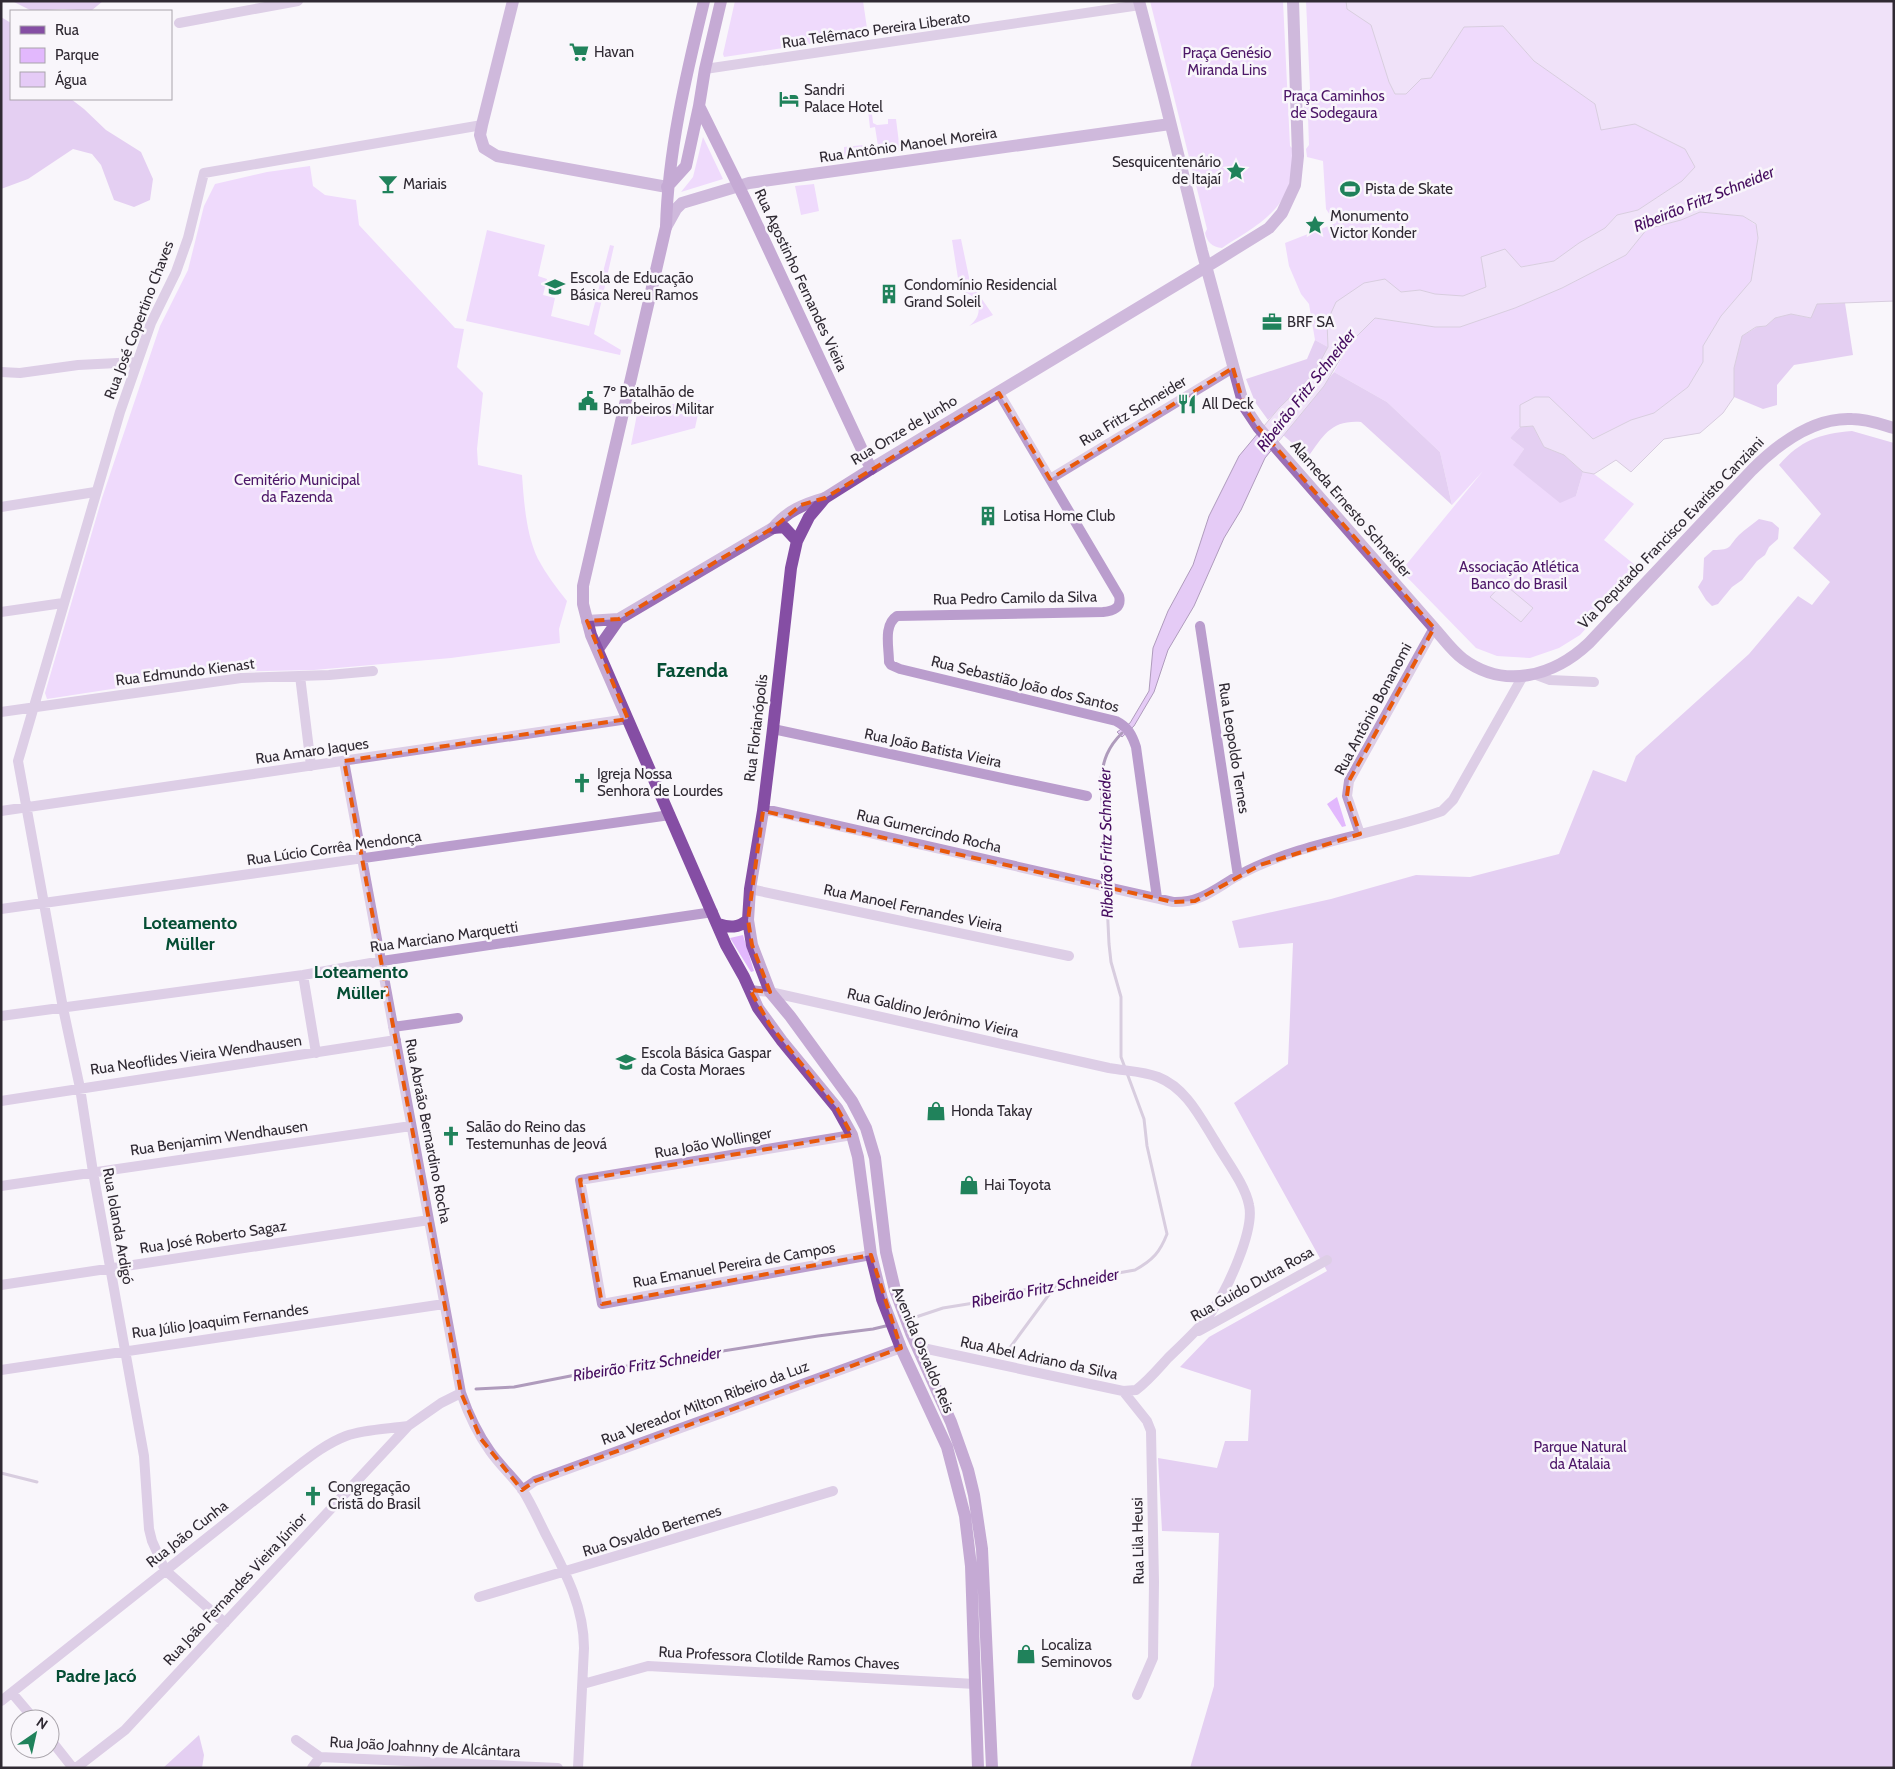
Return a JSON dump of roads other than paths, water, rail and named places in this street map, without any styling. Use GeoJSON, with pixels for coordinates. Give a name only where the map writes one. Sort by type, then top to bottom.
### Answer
{"type":"FeatureCollection","features":[{"type":"Feature","properties":{"kind":"main road"},"geometry":{"type":"LineString","coordinates":[[513,1],[480,135],[484,148],[497,156],[667,187],[686,166],[705,69],[721,1]]}},
{"type":"Feature","properties":{"kind":"main road","name":"Avenida Osvaldo Reis"},"geometry":{"type":"LineString","coordinates":[[704,1],[670,162],[666,227],[583,586],[583,604],[587,621],[598,649],[726,946],[758,1008],[837,1108],[852,1135],[858,1157],[876,1279],[899,1343],[946,1446],[965,1516],[971,1566],[978,1768]]}},
{"type":"Feature","properties":{"kind":"main road","name":"Rua Onze de Junho"},"geometry":{"type":"LineString","coordinates":[[598,649],[619,619],[773,528],[781,518],[802,505],[824,498],[1269,228],[1282,213],[1295,185],[1298,156],[1293,1]]}},
{"type":"Feature","properties":{"kind":"main road","name":"Alameda Ernesto Schneider"},"geometry":{"type":"LineString","coordinates":[[1139,3],[1206,267],[1244,406],[1278,451],[1462,658],[1471,664],[1498,674],[1528,675]]}},
{"type":"Feature","properties":{"kind":"main road","name":"Rua Agostinho Fernandes Vieira"},"geometry":{"type":"LineString","coordinates":[[699,106],[871,469]]}},
{"type":"Feature","properties":{"kind":"main road","name":"Rua Antônio Manoel Moreira"},"geometry":{"type":"LineString","coordinates":[[666,227],[676,209],[682,204],[738,186],[1170,124]]}},
{"type":"Feature","properties":{"kind":"main road","name":"Via Deputado Francisco Evaristo Canziani"},"geometry":{"type":"LineString","coordinates":[[1528,675],[1555,667],[1579,652],[1752,470],[1788,438],[1822,424],[1845,419],[1870,421],[1894,428]]}},
{"type":"Feature","properties":{"kind":"main road","name":"Rua Florianópolis"},"geometry":{"type":"LineString","coordinates":[[748,920],[750,889],[763,811],[791,568],[797,541],[809,517],[824,498]]}},
{"type":"Feature","properties":{"kind":"main road"},"geometry":{"type":"LineString","coordinates":[[773,528],[784,527],[797,541]]}},
{"type":"Feature","properties":{"kind":"main road","name":"Rua Onze de Junho"},"geometry":{"type":"LineString","coordinates":[[587,621],[619,619]]}},
{"type":"Feature","properties":{"kind":"main road"},"geometry":{"type":"LineString","coordinates":[[715,918],[727,927],[742,926],[748,920]]}},
{"type":"Feature","properties":{"kind":"main road","name":"Avenida Osvaldo Reis"},"geometry":{"type":"LineString","coordinates":[[748,920],[752,945],[770,992],[846,1094],[866,1128],[875,1158],[886,1252],[902,1310],[951,1422],[968,1470],[977,1512],[985,1586],[992,1768]]}},
{"type":"Feature","properties":{"kind":"street"},"geometry":{"type":"LineString","coordinates":[[179,23],[298,1]]}},
{"type":"Feature","properties":{"kind":"street","name":"Rua Telêmaco Pereira Liberato"},"geometry":{"type":"LineString","coordinates":[[705,69],[1139,3]]}},
{"type":"Feature","properties":{"kind":"street","name":"Rua José Copertino Chaves"},"geometry":{"type":"LineString","coordinates":[[26,807],[18,761],[33,707],[95,492],[137,362],[152,323],[176,272],[188,238],[204,173],[482,125]]}},
{"type":"Feature","properties":{"kind":"street"},"geometry":{"type":"LineString","coordinates":[[1,372],[20,374],[78,365],[137,362]]}},
{"type":"Feature","properties":{"kind":"street","name":"Rua Fritz Schneider"},"geometry":{"type":"LineString","coordinates":[[1050,479],[1233,368]]}},
{"type":"Feature","properties":{"kind":"street","name":"Rua Pedro Camilo da Silva"},"geometry":{"type":"LineString","coordinates":[[891,665],[889,662],[888,625],[897,616],[1103,612],[1112,611],[1119,606],[1119,596],[999,392]]}},
{"type":"Feature","properties":{"kind":"street"},"geometry":{"type":"LineString","coordinates":[[1,507],[95,492]]}},
{"type":"Feature","properties":{"kind":"street"},"geometry":{"type":"LineString","coordinates":[[1,612],[64,603]]}},
{"type":"Feature","properties":{"kind":"street","name":"Rua Leopoldo Ternes"},"geometry":{"type":"LineString","coordinates":[[1200,626],[1238,876]]}},
{"type":"Feature","properties":{"kind":"street","name":"Rua Antônio Bonanomi"},"geometry":{"type":"LineString","coordinates":[[1360,834],[1347,796],[1349,781],[1434,628]]}},
{"type":"Feature","properties":{"kind":"street","name":"Rua Sebastião João dos Santos"},"geometry":{"type":"LineString","coordinates":[[891,665],[900,669],[1123,724],[1132,734],[1136,747],[1158,898]]}},
{"type":"Feature","properties":{"kind":"street","name":"Rua Edmundo Kienast"},"geometry":{"type":"LineString","coordinates":[[1,712],[241,678],[300,676],[373,670]]}},
{"type":"Feature","properties":{"kind":"street"},"geometry":{"type":"LineString","coordinates":[[1528,675],[1550,680],[1594,682]]}},
{"type":"Feature","properties":{"kind":"street","name":"Rua Gumercindo Rocha"},"geometry":{"type":"LineString","coordinates":[[763,811],[773,811],[1173,902],[1195,901],[1238,876],[1282,857],[1436,813],[1449,806],[1528,675]]}},
{"type":"Feature","properties":{"kind":"street"},"geometry":{"type":"LineString","coordinates":[[300,676],[311,766]]}},
{"type":"Feature","properties":{"kind":"street","name":"Rua Amaro Jaques"},"geometry":{"type":"LineString","coordinates":[[1,811],[628,719]]}},
{"type":"Feature","properties":{"kind":"street","name":"Rua João Batista Vieira"},"geometry":{"type":"LineString","coordinates":[[773,729],[1087,796]]}},
{"type":"Feature","properties":{"kind":"street","name":"Rua Abraão Bernardino Rocha"},"geometry":{"type":"LineString","coordinates":[[344,761],[364,858],[393,1027],[461,1393],[481,1439],[522,1490],[566,1572],[575,1594],[583,1624],[583,1684],[578,1768]]}},
{"type":"Feature","properties":{"kind":"street","name":"Rua Iolanda Ardigó"},"geometry":{"type":"LineString","coordinates":[[26,807],[63,1008],[80,1088],[92,1172],[144,1456],[149,1529],[165,1570],[224,1622]]}},
{"type":"Feature","properties":{"kind":"street","name":"Rua Lúcio Corrêa Mendonça"},"geometry":{"type":"LineString","coordinates":[[1,909],[670,815]]}},
{"type":"Feature","properties":{"kind":"street","name":"Rua Manoel Fernandes Vieira"},"geometry":{"type":"LineString","coordinates":[[750,889],[1070,956]]}},
{"type":"Feature","properties":{"kind":"street","name":"Rua Marciano Marquetti"},"geometry":{"type":"LineString","coordinates":[[1,1016],[303,975],[382,961],[715,918]]}},
{"type":"Feature","properties":{"kind":"street"},"geometry":{"type":"LineString","coordinates":[[303,975],[316,1053]]}},
{"type":"Feature","properties":{"kind":"street","name":"Rua Galdino Jerônimo Vieira"},"geometry":{"type":"LineString","coordinates":[[750,990],[770,992],[1109,1068],[1135,1072]]}},
{"type":"Feature","properties":{"kind":"street"},"geometry":{"type":"LineString","coordinates":[[393,1027],[458,1018]]}},
{"type":"Feature","properties":{"kind":"street","name":"Rua Neoflides Vieira Wendhausen"},"geometry":{"type":"LineString","coordinates":[[1,1101],[396,1040]]}},
{"type":"Feature","properties":{"kind":"street","name":"Rua Abel Adriano da Silva"},"geometry":{"type":"LineString","coordinates":[[918,1347],[1132,1392],[1140,1387],[1192,1335],[1212,1312],[1239,1258],[1250,1220],[1249,1204],[1242,1187],[1198,1114],[1183,1095],[1171,1084],[1157,1077],[1135,1072]]}},
{"type":"Feature","properties":{"kind":"street","name":"Rua Benjamim Wendhausen"},"geometry":{"type":"LineString","coordinates":[[1,1186],[411,1126]]}},
{"type":"Feature","properties":{"kind":"street","name":"Rua João Wollinger"},"geometry":{"type":"LineString","coordinates":[[602,1304],[580,1180],[852,1135]]}},
{"type":"Feature","properties":{"kind":"street","name":"Rua José Roberto Sagaz"},"geometry":{"type":"LineString","coordinates":[[1,1285],[429,1220]]}},
{"type":"Feature","properties":{"kind":"street","name":"Rua Emanuel Pereira de Campos"},"geometry":{"type":"LineString","coordinates":[[602,1304],[871,1255]]}},
{"type":"Feature","properties":{"kind":"street","name":"Rua Guido Dutra Rosa"},"geometry":{"type":"LineString","coordinates":[[1192,1335],[1327,1260]]}},
{"type":"Feature","properties":{"kind":"street","name":"Rua Júlio Joaquim Fernandes"},"geometry":{"type":"LineString","coordinates":[[1,1370],[125,1350],[444,1304]]}},
{"type":"Feature","properties":{"kind":"street","name":"Rua Vereador Milton Ribeiro da Luz"},"geometry":{"type":"LineString","coordinates":[[522,1490],[535,1481],[899,1343]]}},
{"type":"Feature","properties":{"kind":"street","name":"Rua Lila Heusi"},"geometry":{"type":"LineString","coordinates":[[1123,1391],[1147,1421],[1151,1431],[1154,1582],[1153,1658],[1137,1695]]}},
{"type":"Feature","properties":{"kind":"street","name":"Rua João Fernandes Vieira Júnior"},"geometry":{"type":"LineString","coordinates":[[75,1768],[125,1730],[408,1426],[441,1403],[461,1393]]}},
{"type":"Feature","properties":{"kind":"street","name":"Rua João Cunha"},"geometry":{"type":"LineString","coordinates":[[1,1702],[165,1570],[290,1472],[331,1443],[360,1432],[408,1426]]}},
{"type":"Feature","properties":{"kind":"street","name":"Rua Osvaldo Bertemes"},"geometry":{"type":"LineString","coordinates":[[479,1597],[833,1492]]}},
{"type":"Feature","properties":{"kind":"street","name":"Rua Professora Clotilde Ramos Chaves"},"geometry":{"type":"LineString","coordinates":[[583,1684],[648,1666],[975,1684]]}},
{"type":"Feature","properties":{"kind":"street"},"geometry":{"type":"LineString","coordinates":[[12,1693],[26,1709]]}},
{"type":"Feature","properties":{"kind":"street","name":"Rua João Joahnny de Alcântara"},"geometry":{"type":"LineString","coordinates":[[296,1740],[320,1757],[558,1768]]}},
{"type":"Feature","properties":{"kind":"street"},"geometry":{"type":"LineString","coordinates":[[60,1751],[75,1768]]}},
{"type":"Feature","properties":{"kind":"street"},"geometry":{"type":"LineString","coordinates":[[312,1768],[320,1757]]}},
{"type":"Feature","properties":{"kind":"water"},"geometry":{"type":"Polygon","coordinates":[[[1346,1],[1894,1],[1894,301],[1817,304],[1811,318],[1791,314],[1775,318],[1766,326],[1756,327],[1742,336],[1734,368],[1734,397],[1723,413],[1700,433],[1664,439],[1631,472],[1616,460],[1594,474],[1583,472],[1564,455],[1544,447],[1533,426],[1520,427],[1520,405],[1535,397],[1549,397],[1593,439],[1631,420],[1654,413],[1688,387],[1703,362],[1703,346],[1721,316],[1751,281],[1758,238],[1756,224],[1743,216],[1700,212],[1681,220],[1647,229],[1626,255],[1562,288],[1515,308],[1460,327],[1435,327],[1375,318],[1350,343],[1324,386],[1265,458],[1241,510],[1224,538],[1194,606],[1168,650],[1154,692],[1134,726],[1122,737],[1117,732],[1130,723],[1149,691],[1153,648],[1168,611],[1193,565],[1209,516],[1239,456],[1279,408],[1313,375],[1328,347],[1327,322],[1336,302],[1364,283],[1385,279],[1401,292],[1420,290],[1435,294],[1463,296],[1486,287],[1481,257],[1505,249],[1521,267],[1554,261],[1579,243],[1605,228],[1617,215],[1638,210],[1682,181],[1695,167],[1685,149],[1635,124],[1601,130],[1595,104],[1534,61],[1503,26],[1464,27],[1431,78],[1421,79],[1406,94],[1395,94],[1389,82],[1371,25],[1347,9],[1346,1]]]}},
{"type":"Feature","properties":{"kind":"water"},"geometry":{"type":"Polygon","coordinates":[[[1503,583],[1533,608],[1521,622],[1490,597],[1503,583]]]}},
{"type":"Feature","properties":{"kind":"waterway","name":"Ribeirão Fritz Schneider"},"geometry":{"type":"LineString","coordinates":[[910,1319],[943,1308],[974,1303],[1028,1289],[1135,1270],[1147,1263],[1155,1255],[1162,1246],[1167,1234],[1147,1146],[1144,1119],[1121,1057],[1121,997],[1111,962],[1109,944],[1101,779],[1107,754],[1113,743],[1122,733]]}},
{"type":"Feature","properties":{"kind":"waterway"},"geometry":{"type":"LineString","coordinates":[[1006,1353],[1056,1285]]}},
{"type":"Feature","properties":{"kind":"waterway","name":"Ribeirão Fritz Schneider"},"geometry":{"type":"LineString","coordinates":[[476,1389],[514,1387],[596,1371],[890,1325]]}},
{"type":"Feature","properties":{"kind":"waterway","name":"Ribeirão Fritz Schneider"},"geometry":{"type":"LineString","coordinates":[[1,1473],[37,1482]]}},
{"type":"Feature","properties":{"kind":"place","name":"Havan"},"geometry":{"type":"Point","coordinates":[579,52]}},
{"type":"Feature","properties":{"kind":"place","name":"Sandri Palace Hotel"},"geometry":{"type":"Point","coordinates":[789,99]}},
{"type":"Feature","properties":{"kind":"place","name":"Sesquicentenário de Itajaí"},"geometry":{"type":"Point","coordinates":[1236,171]}},
{"type":"Feature","properties":{"kind":"place","name":"Mariais"},"geometry":{"type":"Point","coordinates":[388,184]}},
{"type":"Feature","properties":{"kind":"place","name":"Pista de Skate"},"geometry":{"type":"Point","coordinates":[1350,189]}},
{"type":"Feature","properties":{"kind":"place","name":"Monumento Victor Konder"},"geometry":{"type":"Point","coordinates":[1315,225]}},
{"type":"Feature","properties":{"kind":"place","name":"Escola de Educação Básica Nereu Ramos"},"geometry":{"type":"Point","coordinates":[555,287]}},
{"type":"Feature","properties":{"kind":"place","name":"Condomínio Residencial Grand Soleil"},"geometry":{"type":"Point","coordinates":[889,294]}},
{"type":"Feature","properties":{"kind":"place","name":"BRF SA"},"geometry":{"type":"Point","coordinates":[1272,322]}},
{"type":"Feature","properties":{"kind":"place","name":"7º Batalhão de Bombeiros Militar"},"geometry":{"type":"Point","coordinates":[588,401]}},
{"type":"Feature","properties":{"kind":"place","name":"All Deck"},"geometry":{"type":"Point","coordinates":[1187,404]}},
{"type":"Feature","properties":{"kind":"place","name":"Lotisa Home Club"},"geometry":{"type":"Point","coordinates":[988,516]}},
{"type":"Feature","properties":{"kind":"place","name":"Igreja Nossa Senhora de Lourdes"},"geometry":{"type":"Point","coordinates":[582,783]}},
{"type":"Feature","properties":{"kind":"place","name":"Escola Básica Gaspar da Costa Moraes"},"geometry":{"type":"Point","coordinates":[626,1062]}},
{"type":"Feature","properties":{"kind":"place","name":"Honda Takay"},"geometry":{"type":"Point","coordinates":[936,1111]}},
{"type":"Feature","properties":{"kind":"place","name":"Salão do Reino das Testemunhas de Jeová"},"geometry":{"type":"Point","coordinates":[451,1136]}},
{"type":"Feature","properties":{"kind":"place","name":"Hai Toyota"},"geometry":{"type":"Point","coordinates":[969,1185]}},
{"type":"Feature","properties":{"kind":"place","name":"Congregação Cristã do Brasil"},"geometry":{"type":"Point","coordinates":[313,1496]}},
{"type":"Feature","properties":{"kind":"place","name":"Localiza Seminovos"},"geometry":{"type":"Point","coordinates":[1026,1654]}},
{"type":"Feature","properties":{"kind":"district","name":"Fazenda"},"geometry":{"type":"Point","coordinates":[692,670]}},
{"type":"Feature","properties":{"kind":"district","name":"Loteamento Müller"},"geometry":{"type":"Point","coordinates":[190,933]}},
{"type":"Feature","properties":{"kind":"district","name":"Loteamento Müller"},"geometry":{"type":"Point","coordinates":[361,982]}},
{"type":"Feature","properties":{"kind":"district","name":"Padre Jacó"},"geometry":{"type":"Point","coordinates":[96,1676]}},
{"type":"Feature","properties":{"kind":"park label","name":"Praça Genésio Miranda Lins"},"geometry":{"type":"Point","coordinates":[1227,62]}},
{"type":"Feature","properties":{"kind":"park label","name":"Praça Caminhos de Sodegaura"},"geometry":{"type":"Point","coordinates":[1334,104]}},
{"type":"Feature","properties":{"kind":"park label","name":"Cemitério Municipal da Fazenda"},"geometry":{"type":"Point","coordinates":[297,488]}},
{"type":"Feature","properties":{"kind":"park label","name":"Associação Atlética Banco do Brasil"},"geometry":{"type":"Point","coordinates":[1519,576]}},
{"type":"Feature","properties":{"kind":"park label","name":"Parque Natural da Atalaia"},"geometry":{"type":"Point","coordinates":[1580,1456]}}]}
